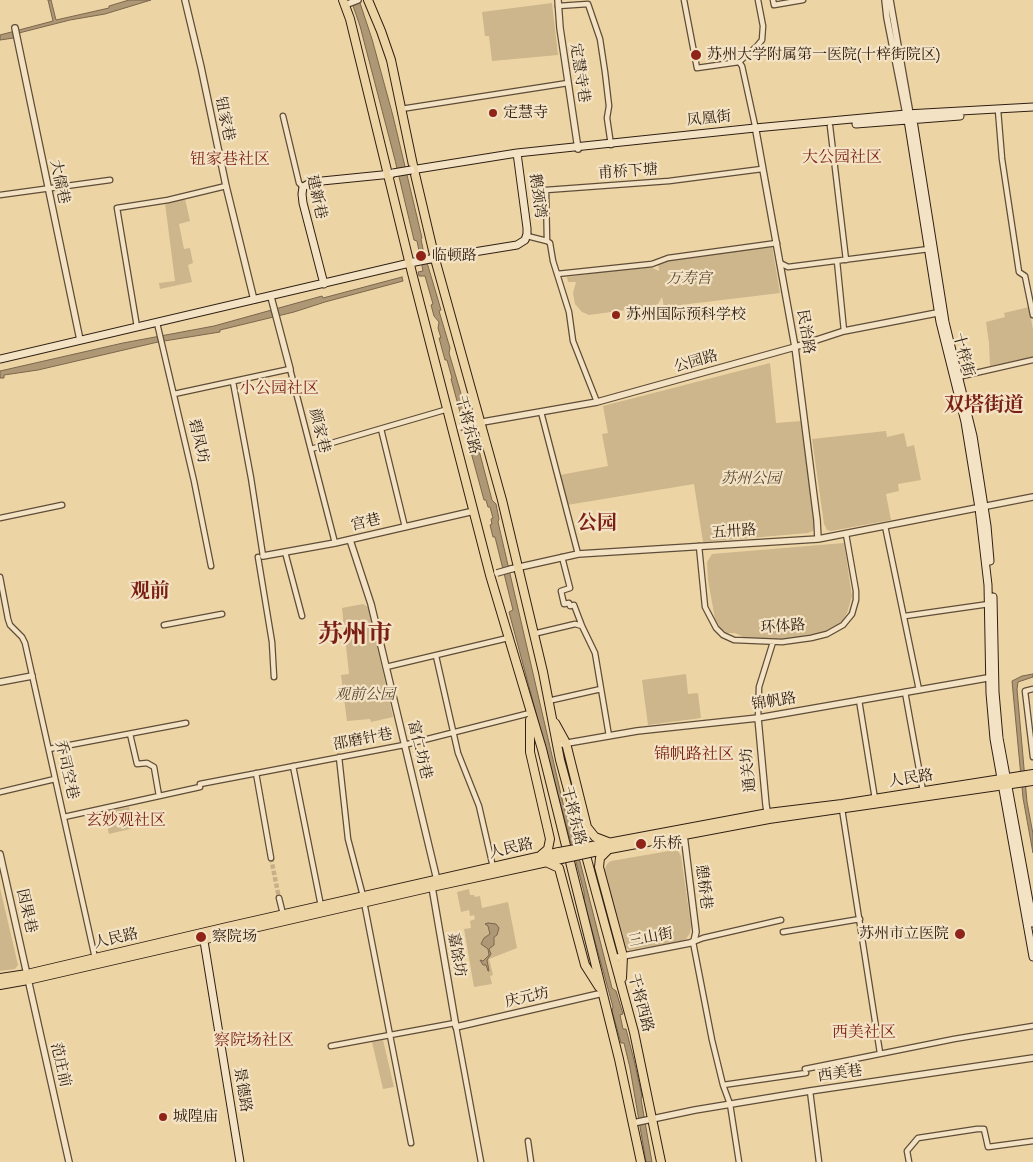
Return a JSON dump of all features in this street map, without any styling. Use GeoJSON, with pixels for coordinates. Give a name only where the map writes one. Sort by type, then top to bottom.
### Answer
{"type":"FeatureCollection","features":[{"type":"Feature","properties":{"kind":"main road","name":"干将东路"},"geometry":{"type":"LineString","coordinates":[[368,0],[391,60],[402,109],[412,170],[432,259],[477,423],[500,494],[514,568],[533,634],[557,746],[584,852]]}},
{"type":"Feature","properties":{"kind":"main road","name":"干将东路"},"geometry":{"type":"LineString","coordinates":[[346,3],[391,174],[412,262],[413,276],[448,409],[457,428],[474,511],[494,574],[508,638],[542,749],[563,856]]}},
{"type":"Feature","properties":{"kind":"main road","name":"凤凰街"},"geometry":{"type":"LineString","coordinates":[[304,187],[312,182],[391,174],[517,155],[611,144],[756,129],[1033,109]]}},
{"type":"Feature","properties":{"kind":"main road","name":"凤凰街"},"geometry":{"type":"LineString","coordinates":[[756,129],[830,126],[909,117]]}},
{"type":"Feature","properties":{"kind":"main road","name":"十梓街"},"geometry":{"type":"LineString","coordinates":[[909,117],[929,249],[941,312],[973,436],[992,585],[992,677]]}},
{"type":"Feature","properties":{"kind":"main road","name":"十梓街"},"geometry":{"type":"LineString","coordinates":[[909,117],[941,312]]}},
{"type":"Feature","properties":{"kind":"main road","name":"鹅颈湾"},"geometry":{"type":"LineString","coordinates":[[432,259],[517,245],[523,242],[527,236],[527,225],[517,155]]}},
{"type":"Feature","properties":{"kind":"main road","name":"建新巷"},"geometry":{"type":"LineString","coordinates":[[304,187],[302,194],[303,203],[324,284]]}},
{"type":"Feature","properties":{"kind":"main road"},"geometry":{"type":"LineString","coordinates":[[0,359],[412,262],[432,259]]}},
{"type":"Feature","properties":{"kind":"main road","name":"十梓街"},"geometry":{"type":"LineString","coordinates":[[982,507],[992,677],[1009,781]]}},
{"type":"Feature","properties":{"kind":"main road"},"geometry":{"type":"LineString","coordinates":[[530,713],[530,752],[550,839],[547,850],[541,860],[556,866],[560,872],[585,965],[603,993]]}},
{"type":"Feature","properties":{"kind":"main road"},"geometry":{"type":"LineString","coordinates":[[551,716],[566,743],[587,827],[590,833],[610,846],[601,856],[599,867],[623,956],[622,985]]}},
{"type":"Feature","properties":{"kind":"main road","name":"人民路"},"geometry":{"type":"LineString","coordinates":[[0,978],[27,977],[434,883],[593,849],[768,816],[923,791],[1032,778]]}},
{"type":"Feature","properties":{"kind":"main road"},"geometry":{"type":"LineString","coordinates":[[1009,781],[1033,923]]}},
{"type":"Feature","properties":{"kind":"main road"},"geometry":{"type":"LineString","coordinates":[[1009,781],[1033,957]]}},
{"type":"Feature","properties":{"kind":"main road","name":"人民路"},"geometry":{"type":"LineString","coordinates":[[610,846],[684,835],[768,816],[842,809],[1009,781]]}},
{"type":"Feature","properties":{"kind":"main road","name":"干将西路"},"geometry":{"type":"LineString","coordinates":[[584,852],[622,985],[638,1050],[649,1119],[661,1162]]}},
{"type":"Feature","properties":{"kind":"main road"},"geometry":{"type":"LineString","coordinates":[[563,856],[596,963],[635,1122],[641,1162]]}},
{"type":"Feature","properties":{"kind":"main road","name":"人民路"},"geometry":{"type":"LineString","coordinates":[[434,883],[493,867],[541,860]]}},
{"type":"Feature","properties":{"kind":"main road","name":"人民路"},"geometry":{"type":"LineString","coordinates":[[0,985],[95,958],[203,937],[282,914],[364,899]]}},
{"type":"Feature","properties":{"kind":"main road","name":"景德路"},"geometry":{"type":"LineString","coordinates":[[203,937],[240,1162]]}},
{"type":"Feature","properties":{"kind":"main road"},"geometry":{"type":"LineString","coordinates":[[585,965],[596,963]]}},
{"type":"Feature","properties":{"kind":"street","name":"钮家巷"},"geometry":{"type":"LineString","coordinates":[[185,0],[226,186],[254,300]]}},
{"type":"Feature","properties":{"kind":"street"},"geometry":{"type":"LineString","coordinates":[[346,3],[358,0]]}},
{"type":"Feature","properties":{"kind":"street"},"geometry":{"type":"LineString","coordinates":[[684,0],[697,68],[739,62],[757,46],[762,40],[758,0]]}},
{"type":"Feature","properties":{"kind":"street"},"geometry":{"type":"LineString","coordinates":[[773,0],[774,4],[803,0]]}},
{"type":"Feature","properties":{"kind":"street","name":"十梓街"},"geometry":{"type":"LineString","coordinates":[[885,0],[887,18],[909,117]]}},
{"type":"Feature","properties":{"kind":"street","name":"十梓街"},"geometry":{"type":"LineString","coordinates":[[890,0],[909,117]]}},
{"type":"Feature","properties":{"kind":"street"},"geometry":{"type":"LineString","coordinates":[[558,3],[588,4],[600,40],[606,72],[609,106],[607,118],[611,144]]}},
{"type":"Feature","properties":{"kind":"street","name":"定慧寺巷"},"geometry":{"type":"LineString","coordinates":[[558,3],[578,148]]}},
{"type":"Feature","properties":{"kind":"street","name":"大儒巷"},"geometry":{"type":"LineString","coordinates":[[15,31],[80,340]]}},
{"type":"Feature","properties":{"kind":"street"},"geometry":{"type":"LineString","coordinates":[[739,62],[742,66],[756,129]]}},
{"type":"Feature","properties":{"kind":"street"},"geometry":{"type":"LineString","coordinates":[[402,109],[568,83]]}},
{"type":"Feature","properties":{"kind":"street"},"geometry":{"type":"LineString","coordinates":[[998,112],[1002,158],[1019,272],[1025,276],[1033,315]]}},
{"type":"Feature","properties":{"kind":"street","name":"建新巷"},"geometry":{"type":"LineString","coordinates":[[283,116],[299,183],[304,187]]}},
{"type":"Feature","properties":{"kind":"street"},"geometry":{"type":"LineString","coordinates":[[830,126],[846,260]]}},
{"type":"Feature","properties":{"kind":"street","name":"民治路"},"geometry":{"type":"LineString","coordinates":[[756,129],[795,347],[818,539]]}},
{"type":"Feature","properties":{"kind":"street","name":"甫桥下塘"},"geometry":{"type":"LineString","coordinates":[[547,241],[546,190],[649,183],[762,169]]}},
{"type":"Feature","properties":{"kind":"street"},"geometry":{"type":"LineString","coordinates":[[0,195],[110,180]]}},
{"type":"Feature","properties":{"kind":"street"},"geometry":{"type":"LineString","coordinates":[[138,327],[117,208],[168,200],[226,186]]}},
{"type":"Feature","properties":{"kind":"street"},"geometry":{"type":"LineString","coordinates":[[527,236],[547,241],[550,244],[569,312],[573,341],[597,402]]}},
{"type":"Feature","properties":{"kind":"street"},"geometry":{"type":"LineString","coordinates":[[557,274],[652,264],[668,258],[777,243]]}},
{"type":"Feature","properties":{"kind":"street"},"geometry":{"type":"LineString","coordinates":[[780,263],[788,267],[929,249]]}},
{"type":"Feature","properties":{"kind":"street"},"geometry":{"type":"LineString","coordinates":[[837,261],[844,331]]}},
{"type":"Feature","properties":{"kind":"street","name":"颜家巷"},"geometry":{"type":"LineString","coordinates":[[271,296],[334,543]]}},
{"type":"Feature","properties":{"kind":"street","name":"公园路"},"geometry":{"type":"LineString","coordinates":[[457,428],[597,402],[795,347],[844,331],[941,312]]}},
{"type":"Feature","properties":{"kind":"street","name":"碧凤坊"},"geometry":{"type":"LineString","coordinates":[[157,323],[163,342],[211,566]]}},
{"type":"Feature","properties":{"kind":"street"},"geometry":{"type":"LineString","coordinates":[[957,377],[1033,360]]}},
{"type":"Feature","properties":{"kind":"street"},"geometry":{"type":"LineString","coordinates":[[174,394],[290,369]]}},
{"type":"Feature","properties":{"kind":"street"},"geometry":{"type":"LineString","coordinates":[[233,382],[248,465],[272,642],[274,677]]}},
{"type":"Feature","properties":{"kind":"street"},"geometry":{"type":"LineString","coordinates":[[311,450],[448,409]]}},
{"type":"Feature","properties":{"kind":"street"},"geometry":{"type":"LineString","coordinates":[[541,412],[578,554]]}},
{"type":"Feature","properties":{"kind":"street"},"geometry":{"type":"LineString","coordinates":[[381,429],[405,527]]}},
{"type":"Feature","properties":{"kind":"street","name":"五卅路"},"geometry":{"type":"LineString","coordinates":[[494,574],[578,554],[818,539],[1033,497]]}},
{"type":"Feature","properties":{"kind":"street"},"geometry":{"type":"LineString","coordinates":[[0,518],[62,505]]}},
{"type":"Feature","properties":{"kind":"street","name":"宫巷"},"geometry":{"type":"LineString","coordinates":[[260,556],[350,540],[474,511]]}},
{"type":"Feature","properties":{"kind":"street"},"geometry":{"type":"LineString","coordinates":[[885,526],[919,690]]}},
{"type":"Feature","properties":{"kind":"street","name":"环体路"},"geometry":{"type":"LineString","coordinates":[[699,546],[705,607],[716,628],[723,635],[734,640],[773,642],[801,640],[827,634],[839,628],[850,617],[856,600],[856,590],[846,534]]}},
{"type":"Feature","properties":{"kind":"street","name":"富仁坊巷"},"geometry":{"type":"LineString","coordinates":[[350,540],[371,604],[434,883]]}},
{"type":"Feature","properties":{"kind":"street"},"geometry":{"type":"LineString","coordinates":[[284,552],[302,616]]}},
{"type":"Feature","properties":{"kind":"street"},"geometry":{"type":"LineString","coordinates":[[562,557],[570,588],[561,591],[564,604],[574,605],[595,653],[609,736]]}},
{"type":"Feature","properties":{"kind":"street","name":"乔司空巷"},"geometry":{"type":"LineString","coordinates":[[0,577],[10,625],[22,637],[24,643],[95,958]]}},
{"type":"Feature","properties":{"kind":"street"},"geometry":{"type":"LineString","coordinates":[[905,616],[989,604]]}},
{"type":"Feature","properties":{"kind":"street"},"geometry":{"type":"LineString","coordinates":[[164,625],[222,614]]}},
{"type":"Feature","properties":{"kind":"street"},"geometry":{"type":"LineString","coordinates":[[533,634],[575,624],[582,626]]}},
{"type":"Feature","properties":{"kind":"street"},"geometry":{"type":"LineString","coordinates":[[386,667],[508,638]]}},
{"type":"Feature","properties":{"kind":"street"},"geometry":{"type":"LineString","coordinates":[[758,718],[759,687],[773,642]]}},
{"type":"Feature","properties":{"kind":"street"},"geometry":{"type":"LineString","coordinates":[[436,656],[458,753],[479,806],[493,867]]}},
{"type":"Feature","properties":{"kind":"street"},"geometry":{"type":"LineString","coordinates":[[0,682],[32,676]]}},
{"type":"Feature","properties":{"kind":"street","name":"锦帆路"},"geometry":{"type":"LineString","coordinates":[[557,746],[657,728],[758,718],[992,677]]}},
{"type":"Feature","properties":{"kind":"street"},"geometry":{"type":"LineString","coordinates":[[1033,689],[1025,690],[1033,757]]}},
{"type":"Feature","properties":{"kind":"street"},"geometry":{"type":"LineString","coordinates":[[548,700],[601,690]]}},
{"type":"Feature","properties":{"kind":"street"},"geometry":{"type":"LineString","coordinates":[[905,692],[923,791]]}},
{"type":"Feature","properties":{"kind":"street"},"geometry":{"type":"LineString","coordinates":[[859,700],[874,799]]}},
{"type":"Feature","properties":{"kind":"street","name":"邵磨针巷"},"geometry":{"type":"LineString","coordinates":[[64,817],[256,773],[404,745],[453,731],[530,713]]}},
{"type":"Feature","properties":{"kind":"street","name":"通关坊"},"geometry":{"type":"LineString","coordinates":[[758,718],[768,816]]}},
{"type":"Feature","properties":{"kind":"street"},"geometry":{"type":"LineString","coordinates":[[49,749],[186,723]]}},
{"type":"Feature","properties":{"kind":"street"},"geometry":{"type":"LineString","coordinates":[[130,734],[137,764],[147,763],[154,768],[159,796]]}},
{"type":"Feature","properties":{"kind":"street"},"geometry":{"type":"LineString","coordinates":[[339,757],[348,839],[364,899],[411,1143]]}},
{"type":"Feature","properties":{"kind":"street"},"geometry":{"type":"LineString","coordinates":[[293,766],[320,906]]}},
{"type":"Feature","properties":{"kind":"street"},"geometry":{"type":"LineString","coordinates":[[256,773],[271,858]]}},
{"type":"Feature","properties":{"kind":"street"},"geometry":{"type":"LineString","coordinates":[[0,792],[55,779]]}},
{"type":"Feature","properties":{"kind":"street"},"geometry":{"type":"LineString","coordinates":[[842,809],[880,1053]]}},
{"type":"Feature","properties":{"kind":"street","name":"憩桥巷"},"geometry":{"type":"LineString","coordinates":[[684,835],[696,932],[693,942]]}},
{"type":"Feature","properties":{"kind":"street","name":"因果巷"},"geometry":{"type":"LineString","coordinates":[[0,854],[27,977]]}},
{"type":"Feature","properties":{"kind":"street","name":"嘉馀坊"},"geometry":{"type":"LineString","coordinates":[[434,883],[455,1025]]}},
{"type":"Feature","properties":{"kind":"street"},"geometry":{"type":"LineString","coordinates":[[279,898],[282,914]]}},
{"type":"Feature","properties":{"kind":"street"},"geometry":{"type":"LineString","coordinates":[[783,932],[860,919]]}},
{"type":"Feature","properties":{"kind":"street"},"geometry":{"type":"LineString","coordinates":[[739,1162],[730,1104],[722,1085],[693,942],[781,920]]}},
{"type":"Feature","properties":{"kind":"street","name":"三山街"},"geometry":{"type":"LineString","coordinates":[[614,958],[693,942]]}},
{"type":"Feature","properties":{"kind":"street","name":"范庄前"},"geometry":{"type":"LineString","coordinates":[[27,977],[69,1162]]}},
{"type":"Feature","properties":{"kind":"street","name":"庆元坊"},"geometry":{"type":"LineString","coordinates":[[455,1025],[603,993]]}},
{"type":"Feature","properties":{"kind":"street"},"geometry":{"type":"LineString","coordinates":[[330,1046],[390,1034],[455,1025],[481,1162]]}},
{"type":"Feature","properties":{"kind":"street"},"geometry":{"type":"LineString","coordinates":[[722,1085],[806,1071],[954,1038],[1033,1026]]}},
{"type":"Feature","properties":{"kind":"street","name":"西美巷"},"geometry":{"type":"LineString","coordinates":[[635,1122],[810,1091],[1033,1058]]}},
{"type":"Feature","properties":{"kind":"street"},"geometry":{"type":"LineString","coordinates":[[810,1091],[819,1162]]}},
{"type":"Feature","properties":{"kind":"street"},"geometry":{"type":"LineString","coordinates":[[909,1162],[907,1151],[918,1138],[984,1129],[988,1147],[1033,1141]]}},
{"type":"Feature","properties":{"kind":"street"},"geometry":{"type":"LineString","coordinates":[[528,1140],[531,1162]]}},
{"type":"Feature","properties":{"kind":"green space"},"geometry":{"type":"Polygon","coordinates":[[[552,3],[558,55],[492,61],[489,36],[485,36],[482,12],[552,3]]]}},
{"type":"Feature","properties":{"kind":"green space"},"geometry":{"type":"Polygon","coordinates":[[[185,199],[190,221],[179,224],[184,249],[190,248],[193,263],[188,265],[192,282],[160,289],[159,283],[175,281],[165,203],[185,199]]]}},
{"type":"Feature","properties":{"kind":"green space","name":"万寿宫"},"geometry":{"type":"Polygon","coordinates":[[[772,246],[780,293],[664,307],[662,297],[655,306],[589,315],[582,312],[575,304],[573,293],[576,282],[568,282],[567,277],[648,266],[659,271],[658,260],[666,256],[772,246]]]}},
{"type":"Feature","properties":{"kind":"green space"},"geometry":{"type":"Polygon","coordinates":[[[1029,307],[1033,330],[1033,357],[990,366],[986,322],[1005,317],[1004,313],[1029,307]]]}},
{"type":"Feature","properties":{"kind":"green space","name":"苏州公园"},"geometry":{"type":"Polygon","coordinates":[[[770,363],[776,423],[802,421],[815,524],[813,531],[703,542],[694,484],[567,505],[560,475],[608,466],[602,434],[608,433],[603,406],[770,363]]]}},
{"type":"Feature","properties":{"kind":"green space"},"geometry":{"type":"Polygon","coordinates":[[[886,431],[887,437],[904,433],[907,447],[914,445],[921,480],[898,484],[899,491],[886,494],[891,520],[831,531],[827,530],[824,524],[812,439],[886,431]]]}},
{"type":"Feature","properties":{"kind":"green space"},"geometry":{"type":"Polygon","coordinates":[[[844,543],[852,596],[847,613],[842,621],[831,630],[824,634],[792,639],[759,641],[735,633],[727,633],[721,629],[715,619],[708,580],[707,562],[712,554],[844,543]]]}},
{"type":"Feature","properties":{"kind":"green space","name":"观前公园"},"geometry":{"type":"Polygon","coordinates":[[[363,604],[368,607],[393,717],[371,722],[370,719],[347,721],[341,675],[349,674],[342,608],[363,604]]]}},
{"type":"Feature","properties":{"kind":"green space"},"geometry":{"type":"Polygon","coordinates":[[[686,674],[688,694],[698,693],[701,718],[648,725],[642,680],[686,674]]]}},
{"type":"Feature","properties":{"kind":"green space"},"geometry":{"type":"Polygon","coordinates":[[[129,807],[134,828],[109,834],[103,812],[129,807]]]}},
{"type":"Feature","properties":{"kind":"green space"},"geometry":{"type":"Polygon","coordinates":[[[678,851],[681,856],[691,926],[690,933],[682,941],[629,950],[622,943],[605,876],[607,864],[611,861],[678,851]]]}},
{"type":"Feature","properties":{"kind":"green space"},"geometry":{"type":"Polygon","coordinates":[[[0,888],[18,965],[15,969],[0,971],[0,888]]]}},
{"type":"Feature","properties":{"kind":"green space"},"geometry":{"type":"Polygon","coordinates":[[[469,889],[470,895],[480,896],[482,908],[508,902],[517,948],[489,959],[493,975],[490,976],[492,984],[474,987],[464,929],[471,928],[470,921],[475,919],[474,915],[470,916],[469,910],[461,912],[457,892],[469,889]]]}},
{"type":"Feature","properties":{"kind":"green space"},"geometry":{"type":"Polygon","coordinates":[[[383,1040],[394,1087],[383,1089],[372,1042],[383,1040]]]}},
{"type":"Feature","properties":{"kind":"shaded area"},"geometry":{"type":"Polygon","coordinates":[[[48,0],[51,0],[56,20],[109,8],[109,6],[129,0],[151,0],[105,14],[70,20],[15,34],[14,38],[0,40],[0,35],[53,21],[48,0]]]}},
{"type":"Feature","properties":{"kind":"shaded area"},"geometry":{"type":"Polygon","coordinates":[[[351,0],[359,0],[372,39],[393,116],[423,249],[441,310],[439,311],[450,348],[449,353],[462,397],[465,397],[492,500],[496,504],[498,522],[563,803],[574,838],[612,988],[616,991],[623,1014],[620,1015],[623,1029],[626,1029],[634,1060],[642,1096],[652,1162],[646,1162],[624,1043],[621,1043],[612,1011],[613,1007],[584,901],[584,892],[509,612],[513,610],[495,537],[493,537],[490,525],[493,518],[490,507],[488,507],[486,500],[484,500],[447,360],[445,360],[439,338],[441,338],[438,328],[439,322],[434,316],[431,305],[433,304],[425,276],[419,276],[418,272],[423,271],[417,241],[414,240],[360,26],[351,0]]]}},
{"type":"Feature","properties":{"kind":"shaded area"},"geometry":{"type":"Polygon","coordinates":[[[402,277],[403,281],[294,312],[220,330],[220,332],[158,342],[38,370],[4,375],[4,378],[0,378],[0,371],[123,343],[214,326],[322,296],[323,298],[402,277]]]}},
{"type":"Feature","properties":{"kind":"shaded area"},"geometry":{"type":"Polygon","coordinates":[[[1033,674],[1033,677],[1018,682],[1017,689],[1027,802],[1033,834],[1033,853],[1023,798],[1012,681],[1022,676],[1033,674]]]}},
{"type":"Feature","properties":{"kind":"shaded area"},"geometry":{"type":"Polygon","coordinates":[[[485,924],[496,924],[499,928],[497,935],[494,937],[494,945],[489,949],[491,954],[487,960],[489,971],[480,960],[483,961],[489,955],[488,949],[481,944],[484,938],[490,934],[488,926],[485,924]]]}},
{"type":"Feature","properties":{"kind":"tunnel"},"geometry":{"type":"LineString","coordinates":[[271,858],[279,898]]}},
{"type":"Feature","properties":{"kind":"place","name":"苏州大学附属第一医院(十梓街院区)"},"geometry":{"type":"Point","coordinates":[696,55]}},
{"type":"Feature","properties":{"kind":"place","name":"定慧寺"},"geometry":{"type":"Point","coordinates":[493,113]}},
{"type":"Feature","properties":{"kind":"place","name":"临顿路"},"geometry":{"type":"Point","coordinates":[421,256]}},
{"type":"Feature","properties":{"kind":"place","name":"苏州国际预科学校"},"geometry":{"type":"Point","coordinates":[616,315]}},
{"type":"Feature","properties":{"kind":"place","name":"乐桥"},"geometry":{"type":"Point","coordinates":[641,844]}},
{"type":"Feature","properties":{"kind":"place","name":"苏州市立医院"},"geometry":{"type":"Point","coordinates":[960,934]}},
{"type":"Feature","properties":{"kind":"place","name":"察院场"},"geometry":{"type":"Point","coordinates":[201,937]}},
{"type":"Feature","properties":{"kind":"place","name":"城隍庙"},"geometry":{"type":"Point","coordinates":[163,1117]}},
{"type":"Feature","properties":{"kind":"district","name":"大公园社区"},"geometry":{"type":"Point","coordinates":[842,158]}},
{"type":"Feature","properties":{"kind":"district","name":"钮家巷社区"},"geometry":{"type":"Point","coordinates":[230,160]}},
{"type":"Feature","properties":{"kind":"district","name":"小公园社区"},"geometry":{"type":"Point","coordinates":[279,389]}},
{"type":"Feature","properties":{"kind":"district","name":"双塔街道"},"geometry":{"type":"Point","coordinates":[984,406]}},
{"type":"Feature","properties":{"kind":"district","name":"公园"},"geometry":{"type":"Point","coordinates":[597,524]}},
{"type":"Feature","properties":{"kind":"district","name":"观前"},"geometry":{"type":"Point","coordinates":[150,592]}},
{"type":"Feature","properties":{"kind":"district","name":"苏州市"},"geometry":{"type":"Point","coordinates":[355,636]}},
{"type":"Feature","properties":{"kind":"district","name":"锦帆路社区"},"geometry":{"type":"Point","coordinates":[694,755]}},
{"type":"Feature","properties":{"kind":"district","name":"玄妙观社区"},"geometry":{"type":"Point","coordinates":[126,821]}},
{"type":"Feature","properties":{"kind":"district","name":"西美社区"},"geometry":{"type":"Point","coordinates":[864,1033]}},
{"type":"Feature","properties":{"kind":"district","name":"察院场社区"},"geometry":{"type":"Point","coordinates":[254,1041]}}]}
